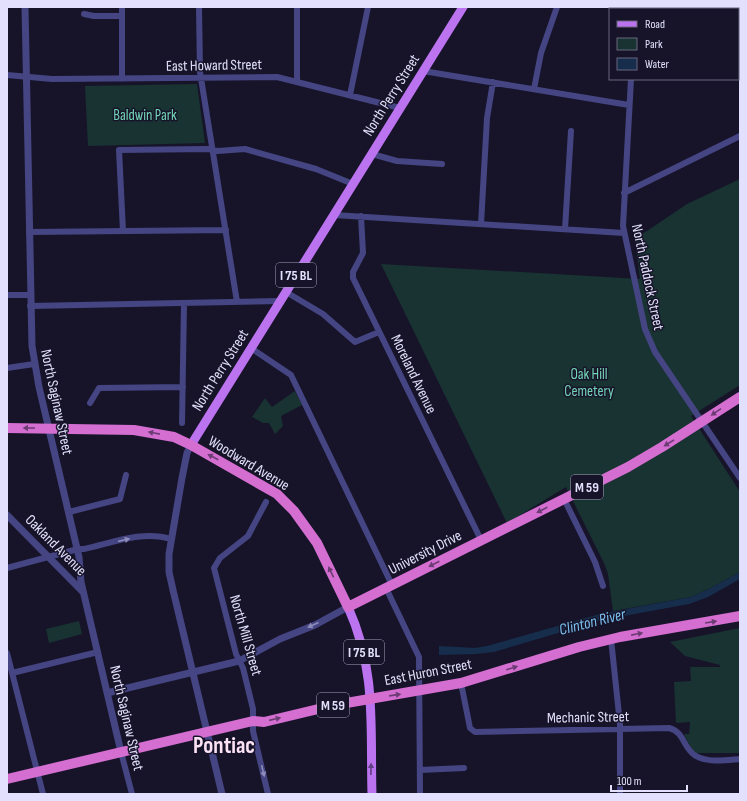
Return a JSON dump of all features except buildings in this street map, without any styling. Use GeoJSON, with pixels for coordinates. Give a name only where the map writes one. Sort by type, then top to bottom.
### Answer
{"type":"FeatureCollection","features":[{"type":"Feature","properties":{"kind":"highway","name":"University Drive"},"geometry":{"type":"LineString","coordinates":[[348,607],[639,460],[740,397]]}},
{"type":"Feature","properties":{"kind":"highway","name":"Woodward Avenue"},"geometry":{"type":"LineString","coordinates":[[7,428],[134,430],[174,437],[191,445],[277,494],[294,511],[316,543],[348,607]]}},
{"type":"Feature","properties":{"kind":"highway","name":"East Huron Street"},"geometry":{"type":"LineString","coordinates":[[121,752],[253,721],[264,722],[370,699],[461,682],[611,639],[740,616]]}},
{"type":"Feature","properties":{"kind":"highway","name":"M 59"},"geometry":{"type":"LineString","coordinates":[[7,780],[121,752]]}},
{"type":"Feature","properties":{"kind":"main road","name":"North Perry Street"},"geometry":{"type":"LineString","coordinates":[[191,445],[463,7]]}},
{"type":"Feature","properties":{"kind":"main road","name":"Woodward Avenue"},"geometry":{"type":"LineString","coordinates":[[348,607],[364,649],[370,699],[372,794]]}},
{"type":"Feature","properties":{"kind":"street","name":"North Saginaw Street"},"geometry":{"type":"LineString","coordinates":[[25,7],[30,306],[34,364],[78,549],[84,595],[132,794]]}},
{"type":"Feature","properties":{"kind":"street"},"geometry":{"type":"LineString","coordinates":[[122,7],[122,78]]}},
{"type":"Feature","properties":{"kind":"street"},"geometry":{"type":"LineString","coordinates":[[200,7],[201,78],[237,302]]}},
{"type":"Feature","properties":{"kind":"street"},"geometry":{"type":"LineString","coordinates":[[297,7],[297,82]]}},
{"type":"Feature","properties":{"kind":"street"},"geometry":{"type":"LineString","coordinates":[[350,95],[368,7]]}},
{"type":"Feature","properties":{"kind":"street"},"geometry":{"type":"LineString","coordinates":[[534,89],[541,54],[557,7]]}},
{"type":"Feature","properties":{"kind":"street"},"geometry":{"type":"LineString","coordinates":[[84,14],[94,16],[122,16]]}},
{"type":"Feature","properties":{"kind":"street"},"geometry":{"type":"LineString","coordinates":[[423,71],[629,105]]}},
{"type":"Feature","properties":{"kind":"street","name":"East Howard Street"},"geometry":{"type":"LineString","coordinates":[[7,75],[44,79],[272,77],[400,108]]}},
{"type":"Feature","properties":{"kind":"street","name":"North Paddock Street"},"geometry":{"type":"LineString","coordinates":[[631,80],[624,193],[624,233],[649,340],[740,478]]}},
{"type":"Feature","properties":{"kind":"street"},"geometry":{"type":"LineString","coordinates":[[481,224],[488,115],[493,82]]}},
{"type":"Feature","properties":{"kind":"street"},"geometry":{"type":"LineString","coordinates":[[566,229],[571,131]]}},
{"type":"Feature","properties":{"kind":"street"},"geometry":{"type":"LineString","coordinates":[[624,193],[740,136]]}},
{"type":"Feature","properties":{"kind":"street"},"geometry":{"type":"LineString","coordinates":[[124,231],[119,150],[245,149],[316,169],[353,184]]}},
{"type":"Feature","properties":{"kind":"street"},"geometry":{"type":"LineString","coordinates":[[372,154],[397,161],[442,164]]}},
{"type":"Feature","properties":{"kind":"street"},"geometry":{"type":"LineString","coordinates":[[334,214],[624,233]]}},
{"type":"Feature","properties":{"kind":"street","name":"Moreland Avenue"},"geometry":{"type":"LineString","coordinates":[[361,216],[363,253],[353,272],[352,278],[481,540]]}},
{"type":"Feature","properties":{"kind":"street"},"geometry":{"type":"LineString","coordinates":[[29,232],[226,230]]}},
{"type":"Feature","properties":{"kind":"street"},"geometry":{"type":"LineString","coordinates":[[286,292],[323,314],[355,342],[359,342],[379,332]]}},
{"type":"Feature","properties":{"kind":"street"},"geometry":{"type":"LineString","coordinates":[[7,296],[30,295]]}},
{"type":"Feature","properties":{"kind":"street"},"geometry":{"type":"LineString","coordinates":[[30,306],[280,301]]}},
{"type":"Feature","properties":{"kind":"street"},"geometry":{"type":"LineString","coordinates":[[182,423],[184,303]]}},
{"type":"Feature","properties":{"kind":"street"},"geometry":{"type":"LineString","coordinates":[[251,348],[285,369],[291,375],[389,586],[419,655],[420,794]]}},
{"type":"Feature","properties":{"kind":"street"},"geometry":{"type":"LineString","coordinates":[[7,368],[34,364]]}},
{"type":"Feature","properties":{"kind":"street"},"geometry":{"type":"LineString","coordinates":[[90,403],[97,390],[100,388],[183,387]]}},
{"type":"Feature","properties":{"kind":"street","name":"North Perry Street"},"geometry":{"type":"LineString","coordinates":[[191,445],[186,456],[171,539],[168,559],[169,572],[222,794]]}},
{"type":"Feature","properties":{"kind":"street"},"geometry":{"type":"LineString","coordinates":[[69,512],[120,499],[126,475]]}},
{"type":"Feature","properties":{"kind":"street"},"geometry":{"type":"LineString","coordinates":[[564,499],[595,562],[604,586]]}},
{"type":"Feature","properties":{"kind":"street","name":"North Mill Street"},"geometry":{"type":"LineString","coordinates":[[266,502],[248,536],[220,558],[214,566],[236,654],[243,668],[253,708],[253,730],[268,794]]}},
{"type":"Feature","properties":{"kind":"street","name":"Oakland Avenue"},"geometry":{"type":"LineString","coordinates":[[7,515],[76,584],[84,595]]}},
{"type":"Feature","properties":{"kind":"street"},"geometry":{"type":"LineString","coordinates":[[7,568],[78,549],[84,549],[146,535],[156,535],[171,539]]}},
{"type":"Feature","properties":{"kind":"street","name":"University Drive"},"geometry":{"type":"LineString","coordinates":[[107,693],[239,661],[280,639],[315,625],[348,607]]}},
{"type":"Feature","properties":{"kind":"street"},"geometry":{"type":"LineString","coordinates":[[611,639],[620,729],[620,794]]}},
{"type":"Feature","properties":{"kind":"street"},"geometry":{"type":"LineString","coordinates":[[12,672],[98,652]]}},
{"type":"Feature","properties":{"kind":"street"},"geometry":{"type":"LineString","coordinates":[[7,653],[42,794]]}},
{"type":"Feature","properties":{"kind":"street","name":"Mechanic Street"},"geometry":{"type":"LineString","coordinates":[[461,682],[470,728],[475,732],[672,728],[679,733],[688,749],[697,757],[709,760],[740,759]]}},
{"type":"Feature","properties":{"kind":"street"},"geometry":{"type":"LineString","coordinates":[[420,770],[464,768]]}},
{"type":"Feature","properties":{"kind":"green space","name":"Baldwin Park"},"geometry":{"type":"Polygon","coordinates":[[[197,84],[205,143],[88,146],[85,86],[197,84]]]}},
{"type":"Feature","properties":{"kind":"green space","name":"Oak Hill Cemetery"},"geometry":{"type":"Polygon","coordinates":[[[740,179],[740,385],[691,416],[740,492],[740,572],[691,597],[613,611],[608,574],[604,563],[566,487],[507,523],[381,264],[640,279],[635,239],[687,204],[740,179]]]}},
{"type":"Feature","properties":{"kind":"green space"},"geometry":{"type":"Polygon","coordinates":[[[295,391],[302,405],[281,416],[283,426],[275,434],[269,423],[263,423],[252,417],[265,398],[272,407],[295,391]]]}},
{"type":"Feature","properties":{"kind":"green space"},"geometry":{"type":"Polygon","coordinates":[[[79,621],[82,634],[49,643],[46,629],[79,621]]]}},
{"type":"Feature","properties":{"kind":"green space"},"geometry":{"type":"Polygon","coordinates":[[[740,628],[740,753],[697,753],[692,750],[684,734],[689,734],[690,722],[676,723],[674,682],[691,681],[690,667],[720,667],[720,665],[685,656],[670,642],[740,628]]]}},
{"type":"Feature","properties":{"kind":"water","name":"Clinton River"},"geometry":{"type":"Polygon","coordinates":[[[740,572],[740,579],[708,597],[689,604],[602,620],[494,652],[439,655],[439,646],[475,648],[487,646],[600,614],[691,597],[740,572]]]}},
{"type":"Feature","properties":{"kind":"district","name":"Pontiac"},"geometry":{"type":"Point","coordinates":[224,745]}}]}
